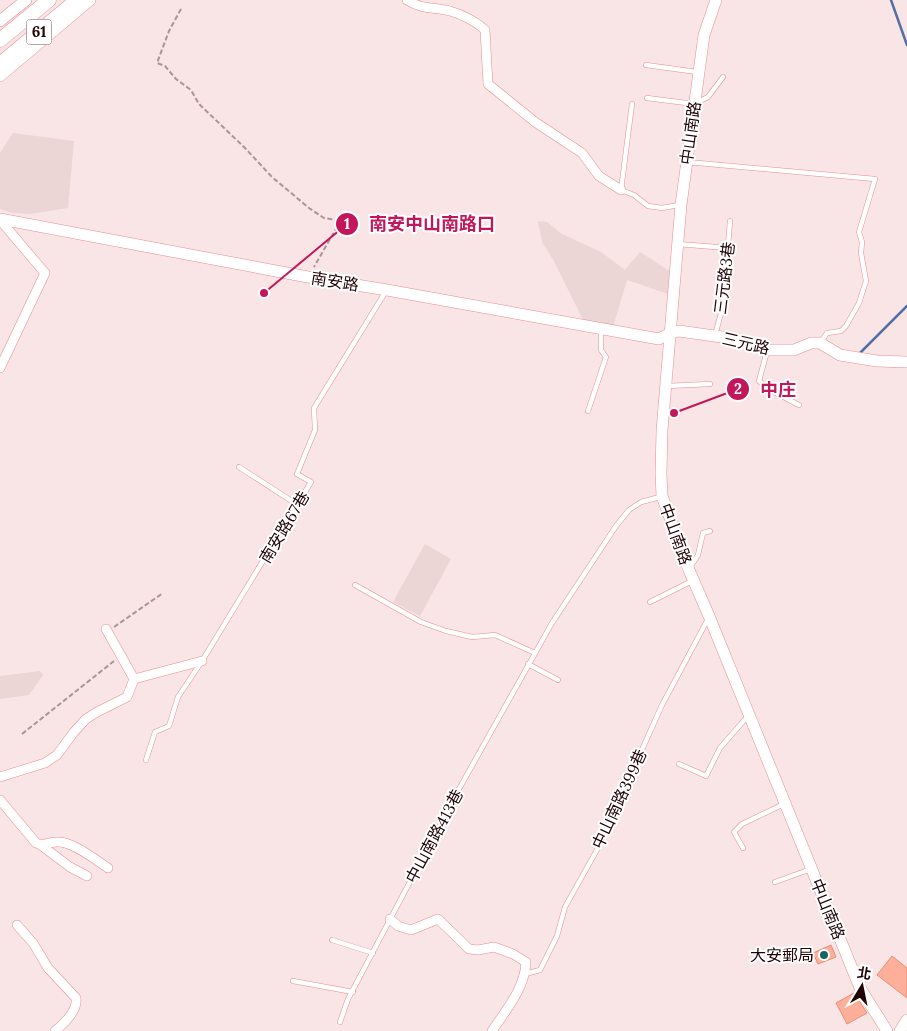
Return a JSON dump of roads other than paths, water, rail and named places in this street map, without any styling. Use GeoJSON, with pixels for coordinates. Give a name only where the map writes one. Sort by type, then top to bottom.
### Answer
{"type":"FeatureCollection","features":[{"type":"Feature","properties":{"kind":"highway","name":"61"},"geometry":{"type":"LineString","coordinates":[[0,40],[49,0]]}},
{"type":"Feature","properties":{"kind":"highway","name":"61"},"geometry":{"type":"LineString","coordinates":[[0,64],[77,0]]}},
{"type":"Feature","properties":{"kind":"street"},"geometry":{"type":"LineString","coordinates":[[0,21],[26,0]]}},
{"type":"Feature","properties":{"kind":"street"},"geometry":{"type":"LineString","coordinates":[[0,76],[90,0]]}},
{"type":"Feature","properties":{"kind":"street"},"geometry":{"type":"LineString","coordinates":[[407,0],[424,8],[450,11],[479,24],[485,30],[488,84],[535,122],[582,153],[599,176],[621,190]]}},
{"type":"Feature","properties":{"kind":"street","name":"中山南路"},"geometry":{"type":"LineString","coordinates":[[716,0],[704,35],[681,205],[661,447],[662,496],[691,575],[860,988],[887,1031]]}},
{"type":"Feature","properties":{"kind":"street"},"geometry":{"type":"LineString","coordinates":[[0,219],[45,273],[0,368]]}},
{"type":"Feature","properties":{"kind":"street","name":"南安路"},"geometry":{"type":"LineString","coordinates":[[0,219],[308,277],[601,329],[660,339],[670,333]]}},
{"type":"Feature","properties":{"kind":"street","name":"三元路"},"geometry":{"type":"LineString","coordinates":[[670,333],[715,335],[736,339],[767,350],[794,350],[811,343],[820,343]]}},
{"type":"Feature","properties":{"kind":"street"},"geometry":{"type":"LineString","coordinates":[[820,343],[840,355],[877,361],[907,362]]}},
{"type":"Feature","properties":{"kind":"street"},"geometry":{"type":"LineString","coordinates":[[0,777],[45,763],[57,755],[86,719],[127,697],[134,679],[109,629]]}},
{"type":"Feature","properties":{"kind":"street"},"geometry":{"type":"LineString","coordinates":[[134,679],[202,661]]}},
{"type":"Feature","properties":{"kind":"street"},"geometry":{"type":"LineString","coordinates":[[0,800],[36,843],[70,867],[87,876]]}},
{"type":"Feature","properties":{"kind":"street"},"geometry":{"type":"LineString","coordinates":[[42,846],[60,841],[90,856],[108,868]]}},
{"type":"Feature","properties":{"kind":"street"},"geometry":{"type":"LineString","coordinates":[[390,919],[398,926],[410,930],[438,919],[469,949],[478,950],[494,947],[513,954],[526,962],[526,974],[520,987],[492,1031]]}},
{"type":"Feature","properties":{"kind":"street"},"geometry":{"type":"LineString","coordinates":[[17,925],[33,943],[48,968],[76,998],[77,1004],[72,1012],[55,1031]]}},
{"type":"Feature","properties":{"kind":"street"},"geometry":{"type":"LineString","coordinates":[[900,1031],[907,1020]]}},
{"type":"Feature","properties":{"kind":"lane"},"geometry":{"type":"LineString","coordinates":[[646,65],[698,72]]}},
{"type":"Feature","properties":{"kind":"lane"},"geometry":{"type":"LineString","coordinates":[[647,98],[694,104],[708,98],[722,77]]}},
{"type":"Feature","properties":{"kind":"lane"},"geometry":{"type":"LineString","coordinates":[[632,104],[621,190],[634,195],[648,206],[662,208],[681,205]]}},
{"type":"Feature","properties":{"kind":"lane"},"geometry":{"type":"LineString","coordinates":[[686,162],[875,179],[859,232],[862,242],[861,253],[866,281],[859,303],[846,326],[841,331],[827,333],[820,343]]}},
{"type":"Feature","properties":{"kind":"lane","name":"三元路3巷"},"geometry":{"type":"LineString","coordinates":[[715,335],[723,306],[730,221]]}},
{"type":"Feature","properties":{"kind":"lane"},"geometry":{"type":"LineString","coordinates":[[678,244],[728,248]]}},
{"type":"Feature","properties":{"kind":"lane","name":"南安路67巷"},"geometry":{"type":"LineString","coordinates":[[146,760],[155,732],[169,726],[178,696],[202,661],[311,482],[297,474],[314,430],[314,408],[387,290]]}},
{"type":"Feature","properties":{"kind":"lane"},"geometry":{"type":"LineString","coordinates":[[588,411],[606,357],[601,350],[601,329]]}},
{"type":"Feature","properties":{"kind":"lane"},"geometry":{"type":"LineString","coordinates":[[767,350],[760,381],[770,390],[799,405]]}},
{"type":"Feature","properties":{"kind":"lane"},"geometry":{"type":"LineString","coordinates":[[666,386],[710,384]]}},
{"type":"Feature","properties":{"kind":"lane"},"geometry":{"type":"LineString","coordinates":[[239,468],[298,505]]}},
{"type":"Feature","properties":{"kind":"lane","name":"中山南路413巷"},"geometry":{"type":"LineString","coordinates":[[340,1022],[348,999],[459,789],[552,623],[616,526],[629,510],[641,502],[662,496]]}},
{"type":"Feature","properties":{"kind":"lane"},"geometry":{"type":"LineString","coordinates":[[650,602],[691,575],[703,533],[710,531]]}},
{"type":"Feature","properties":{"kind":"lane"},"geometry":{"type":"LineString","coordinates":[[355,585],[420,622],[472,637],[495,635],[535,652]]}},
{"type":"Feature","properties":{"kind":"lane","name":"中山南路399巷"},"geometry":{"type":"LineString","coordinates":[[526,974],[540,970],[557,936],[565,907],[598,848],[662,705],[709,616]]}},
{"type":"Feature","properties":{"kind":"lane"},"geometry":{"type":"LineString","coordinates":[[528,664],[558,680]]}},
{"type":"Feature","properties":{"kind":"lane"},"geometry":{"type":"LineString","coordinates":[[678,764],[706,776],[720,748],[749,715]]}},
{"type":"Feature","properties":{"kind":"lane"},"geometry":{"type":"LineString","coordinates":[[743,848],[734,832],[742,824],[784,804]]}},
{"type":"Feature","properties":{"kind":"lane"},"geometry":{"type":"LineString","coordinates":[[775,882],[811,869]]}},
{"type":"Feature","properties":{"kind":"lane"},"geometry":{"type":"LineString","coordinates":[[332,940],[373,953]]}},
{"type":"Feature","properties":{"kind":"lane"},"geometry":{"type":"LineString","coordinates":[[293,981],[353,992]]}},
{"type":"Feature","properties":{"kind":"waterway"},"geometry":{"type":"LineString","coordinates":[[891,0],[907,45]]}},
{"type":"Feature","properties":{"kind":"waterway"},"geometry":{"type":"LineString","coordinates":[[859,354],[907,306]]}},
{"type":"Feature","properties":{"kind":"place","name":"南安中山南路口"},"geometry":{"type":"Point","coordinates":[264,293]}},
{"type":"Feature","properties":{"kind":"place","name":"中庄"},"geometry":{"type":"Point","coordinates":[674,413]}},
{"type":"Feature","properties":{"kind":"place","name":"大安郵局"},"geometry":{"type":"Point","coordinates":[824,955]}}]}
